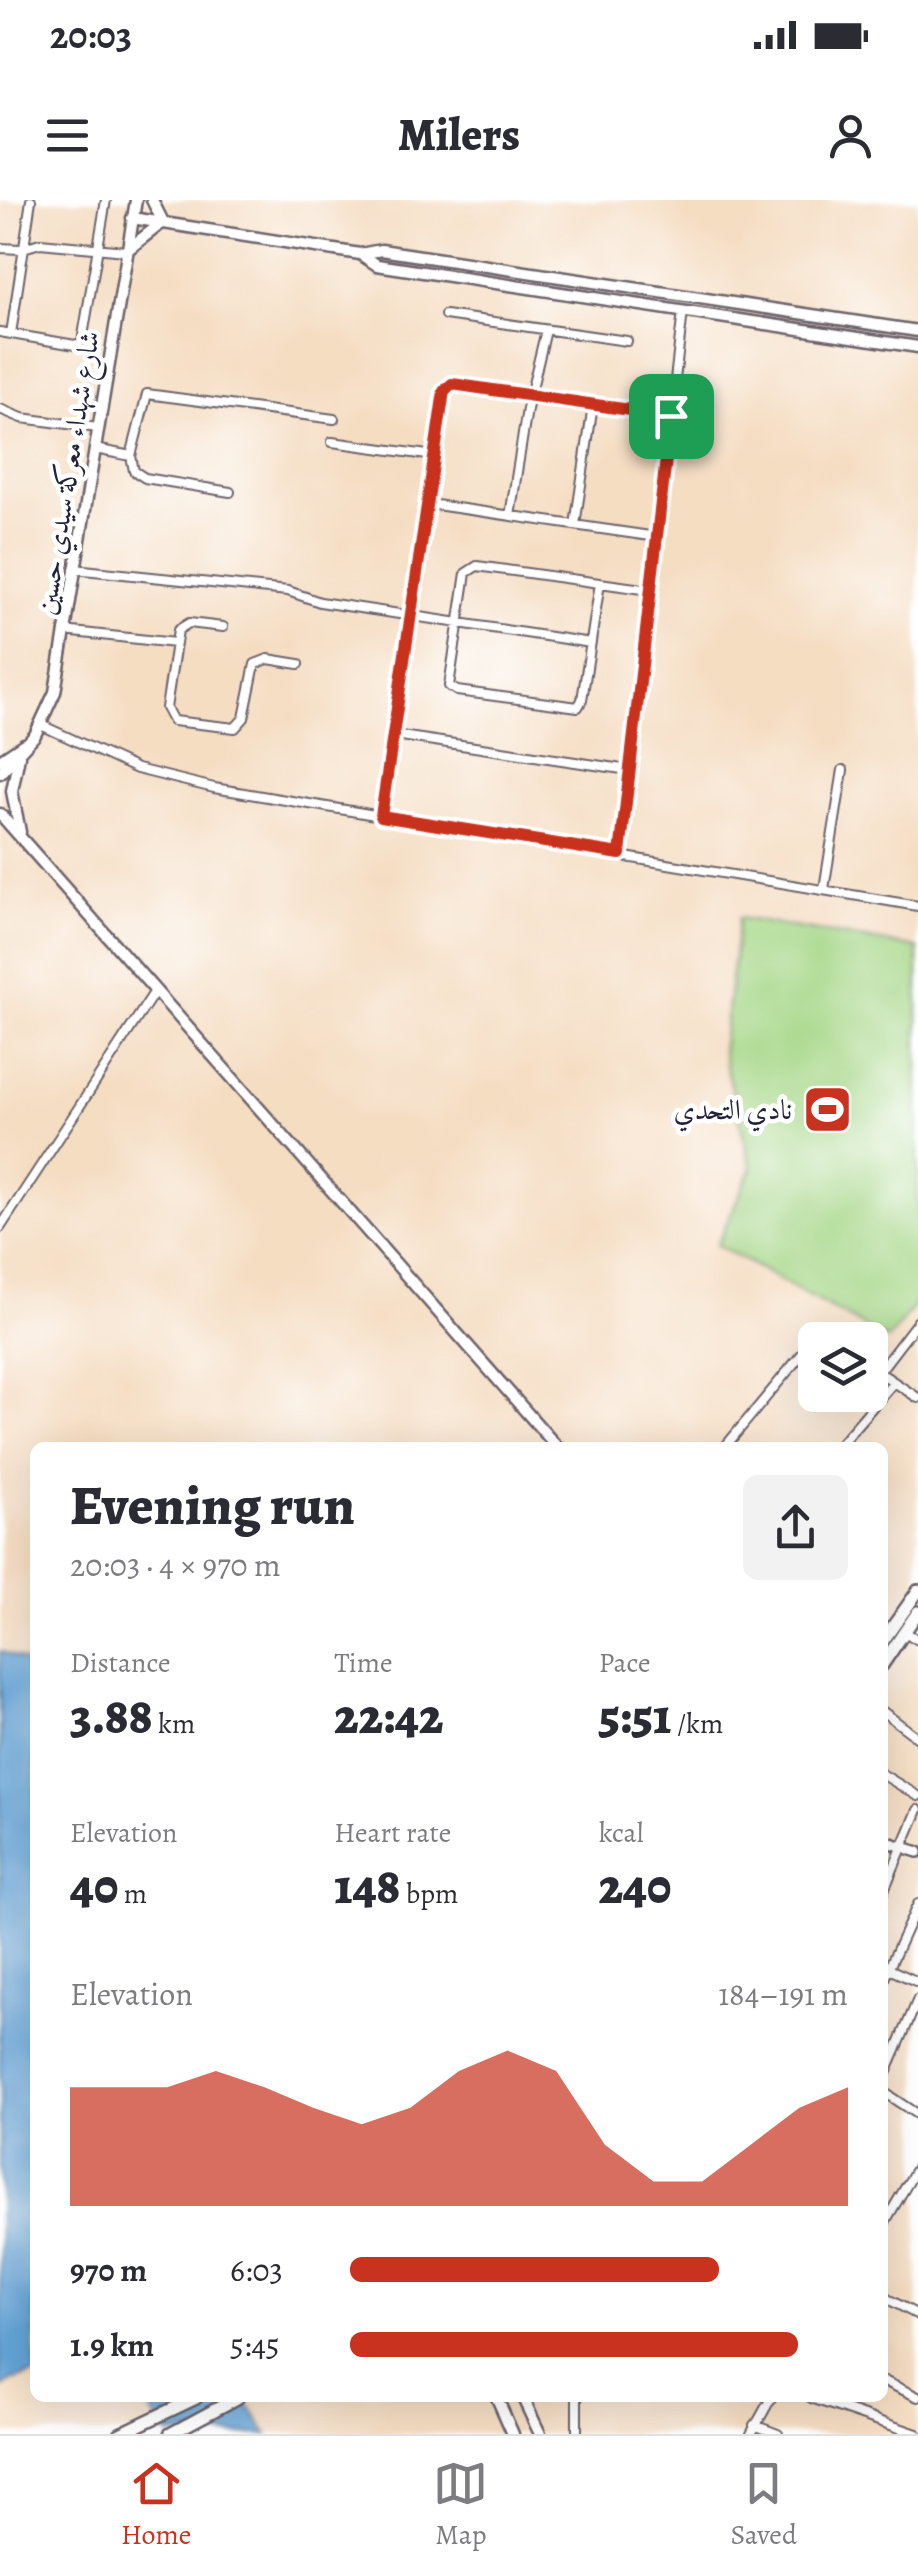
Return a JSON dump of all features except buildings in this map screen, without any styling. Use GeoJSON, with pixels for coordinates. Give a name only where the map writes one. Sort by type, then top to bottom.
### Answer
{"type":"FeatureCollection","features":[{"type":"Feature","properties":{"kind":"main road","name":"شارع شهداء معركة سيدي حسين"},"geometry":{"type":"LineString","coordinates":[[0,773],[11,752],[41,726],[54,692],[136,200]]}},
{"type":"Feature","properties":{"kind":"main road"},"geometry":{"type":"LineString","coordinates":[[152,200],[162,222]]}},
{"type":"Feature","properties":{"kind":"main road"},"geometry":{"type":"LineString","coordinates":[[132,218],[360,254],[381,250],[918,331]]}},
{"type":"Feature","properties":{"kind":"main road"},"geometry":{"type":"LineString","coordinates":[[126,251],[162,222]]}},
{"type":"Feature","properties":{"kind":"main road"},"geometry":{"type":"LineString","coordinates":[[360,254],[376,265],[918,347]]}},
{"type":"Feature","properties":{"kind":"main road"},"geometry":{"type":"LineString","coordinates":[[11,752],[12,803],[22,838]]}},
{"type":"Feature","properties":{"kind":"main road"},"geometry":{"type":"LineString","coordinates":[[0,814],[553,1442]]}},
{"type":"Feature","properties":{"kind":"main road"},"geometry":{"type":"LineString","coordinates":[[888,1634],[918,1591]]}},
{"type":"Feature","properties":{"kind":"main road"},"geometry":{"type":"LineString","coordinates":[[888,1656],[918,1612]]}},
{"type":"Feature","properties":{"kind":"main road"},"geometry":{"type":"LineString","coordinates":[[120,2434],[188,2402]]}},
{"type":"Feature","properties":{"kind":"main road"},"geometry":{"type":"LineString","coordinates":[[170,2434],[230,2402]]}},
{"type":"Feature","properties":{"kind":"main road"},"geometry":{"type":"LineString","coordinates":[[499,2402],[514,2434]]}},
{"type":"Feature","properties":{"kind":"main road"},"geometry":{"type":"LineString","coordinates":[[525,2402],[540,2434]]}},
{"type":"Feature","properties":{"kind":"street"},"geometry":{"type":"LineString","coordinates":[[11,334],[31,200]]}},
{"type":"Feature","properties":{"kind":"street"},"geometry":{"type":"LineString","coordinates":[[0,332],[81,344],[106,200]]}},
{"type":"Feature","properties":{"kind":"street"},"geometry":{"type":"LineString","coordinates":[[0,248],[40,243],[126,251]]}},
{"type":"Feature","properties":{"kind":"street"},"geometry":{"type":"LineString","coordinates":[[620,854],[683,311]]}},
{"type":"Feature","properties":{"kind":"street"},"geometry":{"type":"LineString","coordinates":[[444,316],[626,341]]}},
{"type":"Feature","properties":{"kind":"street"},"geometry":{"type":"LineString","coordinates":[[510,516],[546,330]]}},
{"type":"Feature","properties":{"kind":"street"},"geometry":{"type":"LineString","coordinates":[[381,816],[447,386],[671,416]]}},
{"type":"Feature","properties":{"kind":"street"},"geometry":{"type":"LineString","coordinates":[[230,492],[140,477],[132,466],[131,456],[142,402],[152,393],[334,418]]}},
{"type":"Feature","properties":{"kind":"street"},"geometry":{"type":"LineString","coordinates":[[575,525],[593,405]]}},
{"type":"Feature","properties":{"kind":"street"},"geometry":{"type":"LineString","coordinates":[[0,410],[22,418],[98,428]]}},
{"type":"Feature","properties":{"kind":"street"},"geometry":{"type":"LineString","coordinates":[[332,442],[435,456]]}},
{"type":"Feature","properties":{"kind":"street"},"geometry":{"type":"LineString","coordinates":[[95,449],[131,456]]}},
{"type":"Feature","properties":{"kind":"street"},"geometry":{"type":"LineString","coordinates":[[429,504],[657,537]]}},
{"type":"Feature","properties":{"kind":"street"},"geometry":{"type":"LineString","coordinates":[[600,583],[582,700],[569,708],[451,688],[466,573],[474,566],[600,583],[650,590]]}},
{"type":"Feature","properties":{"kind":"street"},"geometry":{"type":"LineString","coordinates":[[74,569],[288,592],[320,602],[592,643]]}},
{"type":"Feature","properties":{"kind":"street"},"geometry":{"type":"LineString","coordinates":[[223,627],[185,624],[178,630],[166,708],[176,722],[235,728],[244,718],[256,664],[268,658],[299,664]]}},
{"type":"Feature","properties":{"kind":"street"},"geometry":{"type":"LineString","coordinates":[[64,630],[175,643]]}},
{"type":"Feature","properties":{"kind":"street"},"geometry":{"type":"LineString","coordinates":[[41,726],[154,774],[918,906]]}},
{"type":"Feature","properties":{"kind":"street"},"geometry":{"type":"LineString","coordinates":[[394,735],[630,770]]}},
{"type":"Feature","properties":{"kind":"street"},"geometry":{"type":"LineString","coordinates":[[824,888],[843,770]]}},
{"type":"Feature","properties":{"kind":"street"},"geometry":{"type":"LineString","coordinates":[[0,1228],[155,990]]}},
{"type":"Feature","properties":{"kind":"street"},"geometry":{"type":"LineString","coordinates":[[888,1360],[918,1320]]}},
{"type":"Feature","properties":{"kind":"street"},"geometry":{"type":"LineString","coordinates":[[729,1442],[798,1359]]}},
{"type":"Feature","properties":{"kind":"street"},"geometry":{"type":"LineString","coordinates":[[888,1378],[918,1398]]}},
{"type":"Feature","properties":{"kind":"street"},"geometry":{"type":"LineString","coordinates":[[842,1442],[894,1382]]}},
{"type":"Feature","properties":{"kind":"street"},"geometry":{"type":"LineString","coordinates":[[905,1632],[918,1640]]}},
{"type":"Feature","properties":{"kind":"street"},"geometry":{"type":"LineString","coordinates":[[888,1716],[918,1738]]}},
{"type":"Feature","properties":{"kind":"street"},"geometry":{"type":"LineString","coordinates":[[888,1778],[918,1796]]}},
{"type":"Feature","properties":{"kind":"street"},"geometry":{"type":"LineString","coordinates":[[888,1880],[918,1810]]}},
{"type":"Feature","properties":{"kind":"street"},"geometry":{"type":"LineString","coordinates":[[888,1842],[918,1852]]}},
{"type":"Feature","properties":{"kind":"street"},"geometry":{"type":"LineString","coordinates":[[888,1963],[918,1904]]}},
{"type":"Feature","properties":{"kind":"street"},"geometry":{"type":"LineString","coordinates":[[888,1968],[918,1982]]}},
{"type":"Feature","properties":{"kind":"street"},"geometry":{"type":"LineString","coordinates":[[888,2069],[918,1999]]}},
{"type":"Feature","properties":{"kind":"street"},"geometry":{"type":"LineString","coordinates":[[888,2095],[918,2116]]}},
{"type":"Feature","properties":{"kind":"street"},"geometry":{"type":"LineString","coordinates":[[888,2216],[918,2166]]}},
{"type":"Feature","properties":{"kind":"street"},"geometry":{"type":"LineString","coordinates":[[888,2202],[894,2206]]}},
{"type":"Feature","properties":{"kind":"street"},"geometry":{"type":"LineString","coordinates":[[888,2299],[918,2315]]}},
{"type":"Feature","properties":{"kind":"street"},"geometry":{"type":"LineString","coordinates":[[888,2383],[918,2397]]}},
{"type":"Feature","properties":{"kind":"street"},"geometry":{"type":"LineString","coordinates":[[576,2434],[577,2402]]}},
{"type":"Feature","properties":{"kind":"street"},"geometry":{"type":"LineString","coordinates":[[770,2402],[753,2430],[778,2434]]}},
{"type":"Feature","properties":{"kind":"street"},"geometry":{"type":"LineString","coordinates":[[831,2402],[917,2434]]}},
{"type":"Feature","properties":{"kind":"green space","name":"نادي التحدي"},"geometry":{"type":"Polygon","coordinates":[[[739,918],[918,948],[918,1301],[888,1340],[888,1322],[856,1322],[717,1245],[752,1168],[722,1052],[739,918]]]}},
{"type":"Feature","properties":{"kind":"water"},"geometry":{"type":"Polygon","coordinates":[[[0,1651],[30,1663],[30,2375],[11,2381],[0,2390],[0,1651]]]}},
{"type":"Feature","properties":{"kind":"water"},"geometry":{"type":"Polygon","coordinates":[[[144,2402],[247,2402],[268,2434],[168,2434],[144,2402]]]}},
{"type":"Feature","properties":{"kind":"place","name":"نادي التحدي"},"geometry":{"type":"Point","coordinates":[827,1110]}},
{"type":"Feature","properties":{"kind":"route"},"geometry":{"type":"LineString","coordinates":[[452,384],[671,416],[620,854],[381,816],[445,388],[452,384]]}}]}
